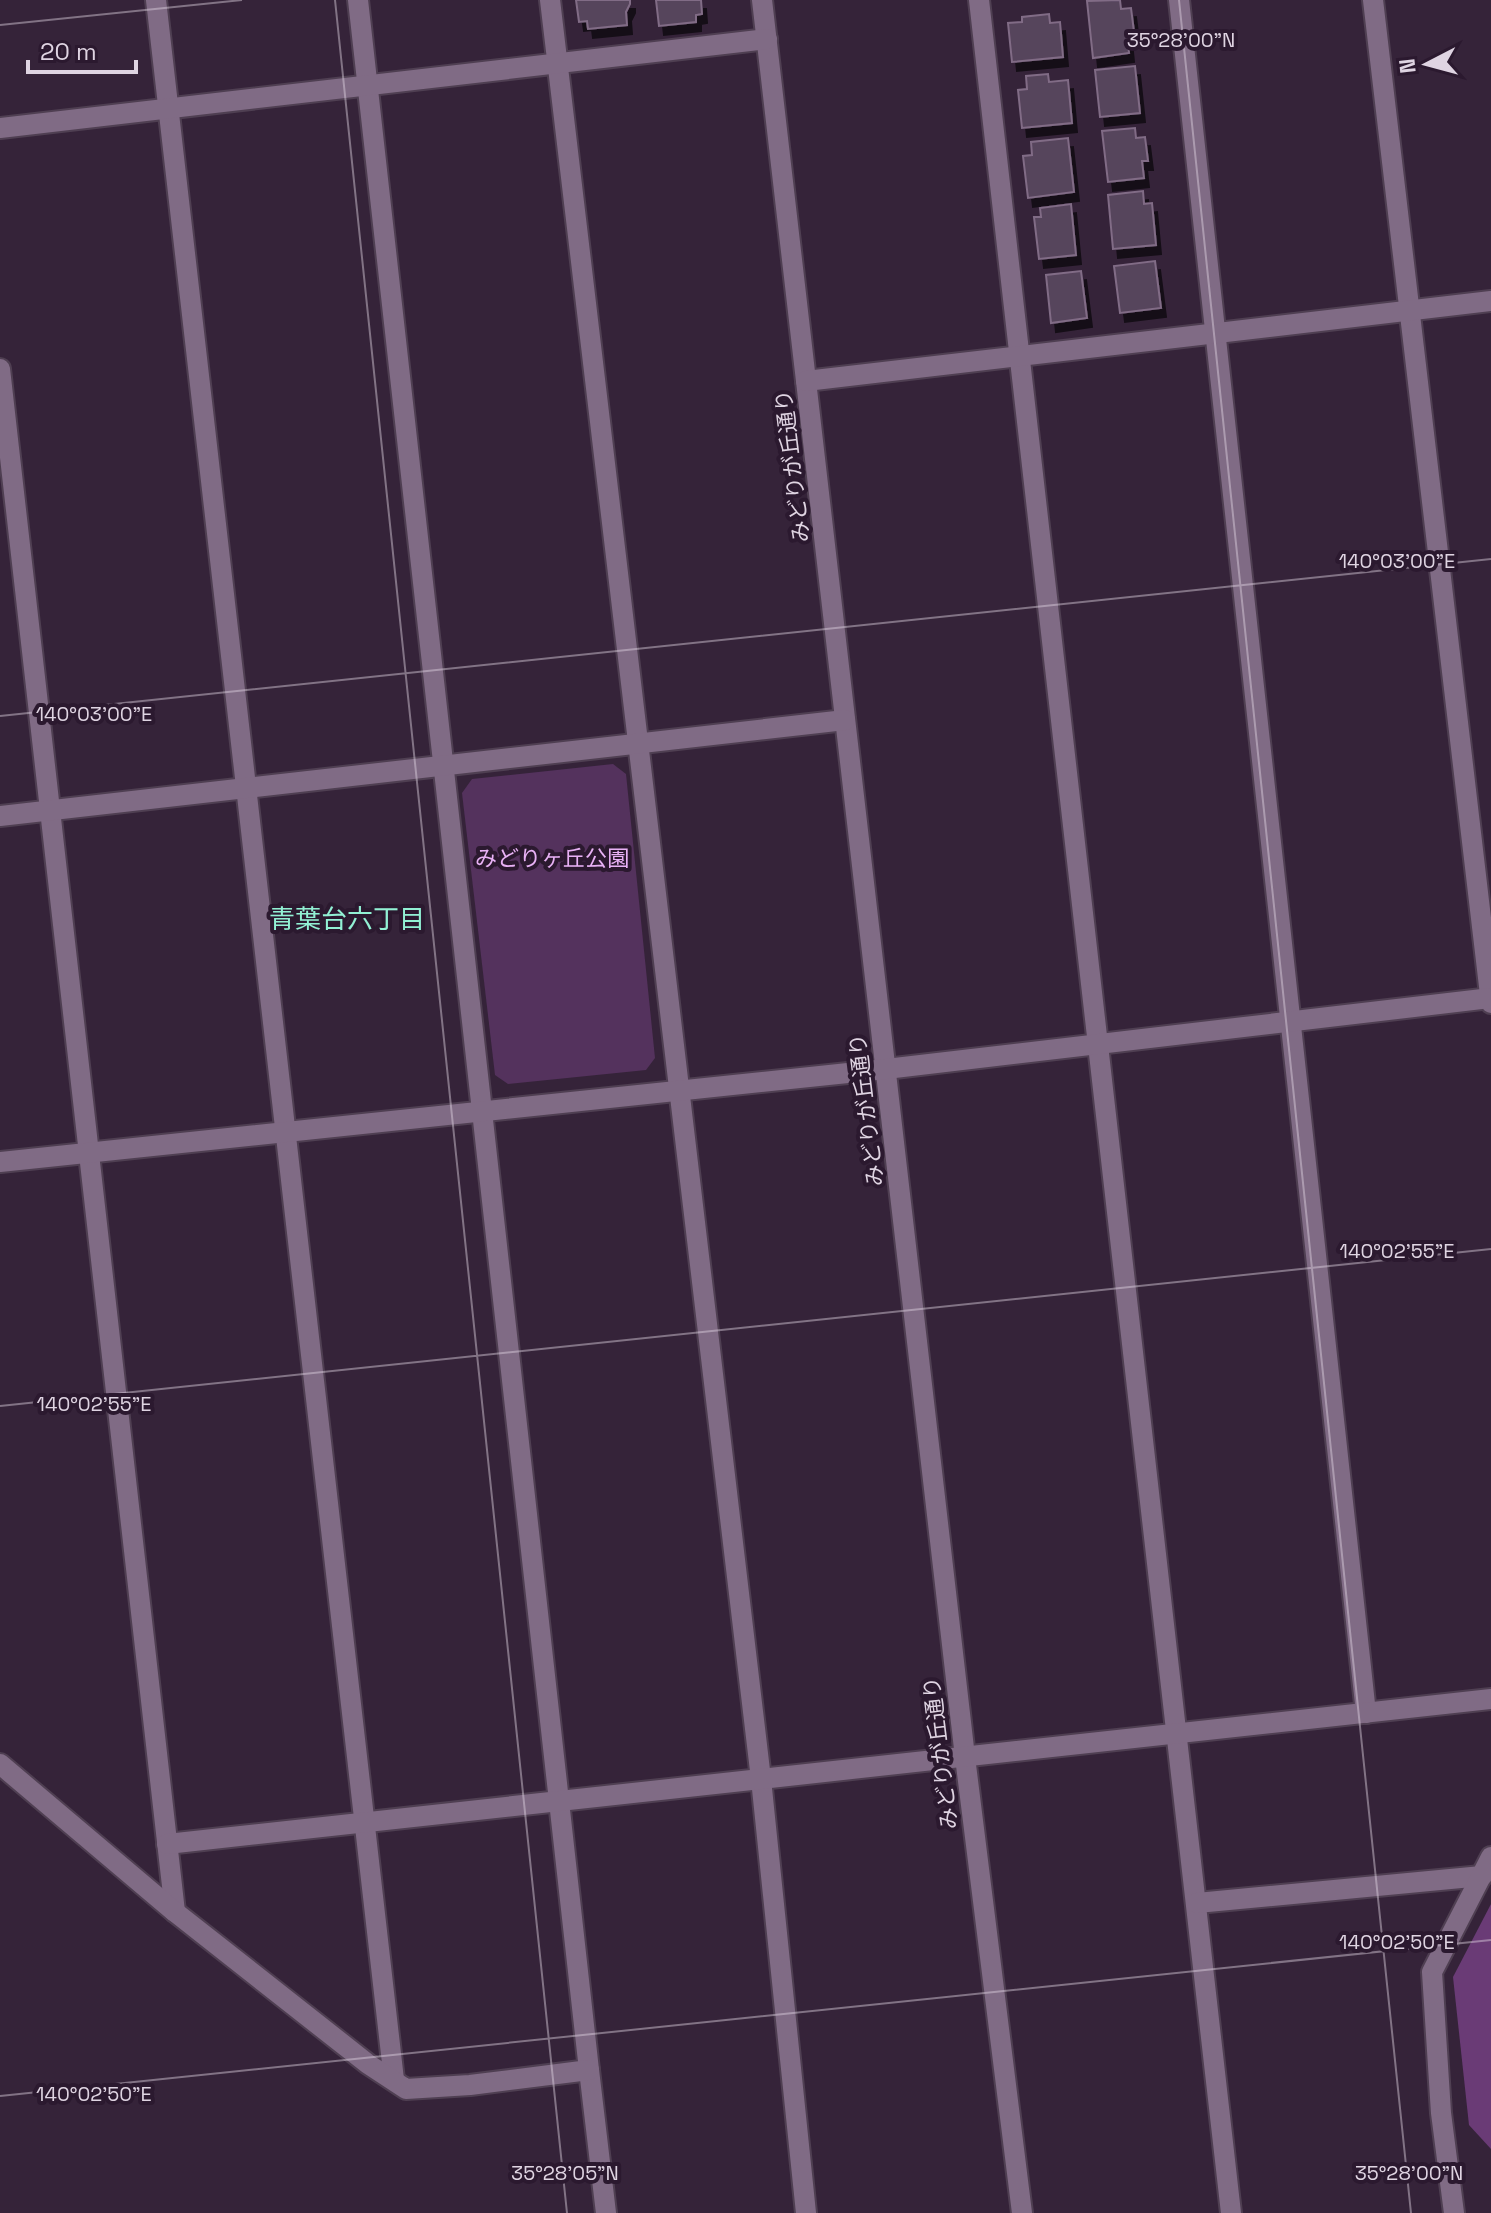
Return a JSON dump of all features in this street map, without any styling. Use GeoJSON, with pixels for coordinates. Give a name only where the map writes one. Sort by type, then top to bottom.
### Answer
{"type":"FeatureCollection","features":[{"type":"Feature","properties":{"kind":"street"},"geometry":{"type":"LineString","coordinates":[[156,0],[394,2080]]}},
{"type":"Feature","properties":{"kind":"street"},"geometry":{"type":"LineString","coordinates":[[358,0],[606,2213]]}},
{"type":"Feature","properties":{"kind":"street"},"geometry":{"type":"LineString","coordinates":[[550,0],[761,1779],[806,2213]]}},
{"type":"Feature","properties":{"kind":"street","name":"みどりが丘通り"},"geometry":{"type":"LineString","coordinates":[[762,0],[965,1757],[1022,2213]]}},
{"type":"Feature","properties":{"kind":"street"},"geometry":{"type":"LineString","coordinates":[[979,0],[1231,2213]]}},
{"type":"Feature","properties":{"kind":"street"},"geometry":{"type":"LineString","coordinates":[[1179,0],[1366,1713]]}},
{"type":"Feature","properties":{"kind":"street"},"geometry":{"type":"LineString","coordinates":[[0,1162],[886,1069],[1491,1000],[1373,0]]}},
{"type":"Feature","properties":{"kind":"street"},"geometry":{"type":"LineString","coordinates":[[0,128],[767,39]]}},
{"type":"Feature","properties":{"kind":"street"},"geometry":{"type":"LineString","coordinates":[[806,381],[1491,301]]}},
{"type":"Feature","properties":{"kind":"street"},"geometry":{"type":"LineString","coordinates":[[0,369],[175,1912]]}},
{"type":"Feature","properties":{"kind":"street"},"geometry":{"type":"LineString","coordinates":[[0,816],[845,720]]}},
{"type":"Feature","properties":{"kind":"street"},"geometry":{"type":"LineString","coordinates":[[167,1844],[1491,1699]]}},
{"type":"Feature","properties":{"kind":"street"},"geometry":{"type":"LineString","coordinates":[[0,1764],[175,1912],[368,2064],[406,2089],[470,2085],[589,2070]]}},
{"type":"Feature","properties":{"kind":"street"},"geometry":{"type":"LineString","coordinates":[[1454,2213],[1441,2113],[1432,1972],[1491,1857]]}},
{"type":"Feature","properties":{"kind":"street"},"geometry":{"type":"LineString","coordinates":[[1197,1903],[1482,1876]]}},
{"type":"Feature","properties":{"kind":"green space","name":"みどりヶ丘公園"},"geometry":{"type":"Polygon","coordinates":[[[613,764],[626,774],[655,1058],[646,1070],[508,1084],[495,1075],[462,793],[472,779],[613,764]]]}},
{"type":"Feature","properties":{"kind":"shaded area"},"geometry":{"type":"Polygon","coordinates":[[[1491,1904],[1491,2149],[1469,2125],[1453,1977],[1491,1904]]]}},
{"type":"Feature","properties":{"kind":"building"},"geometry":{"type":"Polygon","coordinates":[[[576,0],[630,0],[626,12],[627,25],[588,29],[587,21],[579,22],[576,0]]]}},
{"type":"Feature","properties":{"kind":"building"},"geometry":{"type":"Polygon","coordinates":[[[656,0],[701,0],[702,14],[696,15],[696,22],[659,26],[656,0]]]}},
{"type":"Feature","properties":{"kind":"building"},"geometry":{"type":"Polygon","coordinates":[[[1120,0],[1121,9],[1131,8],[1134,32],[1127,33],[1129,53],[1093,58],[1087,1],[1120,0]]]}},
{"type":"Feature","properties":{"kind":"building"},"geometry":{"type":"Polygon","coordinates":[[[1049,14],[1050,23],[1060,22],[1063,57],[1012,62],[1008,23],[1022,22],[1022,17],[1049,14]]]}},
{"type":"Feature","properties":{"kind":"building"},"geometry":{"type":"Polygon","coordinates":[[[1135,66],[1140,113],[1100,117],[1095,70],[1135,66]]]}},
{"type":"Feature","properties":{"kind":"building"},"geometry":{"type":"Polygon","coordinates":[[[1048,74],[1049,82],[1068,80],[1072,123],[1022,128],[1018,90],[1027,89],[1026,76],[1048,74]]]}},
{"type":"Feature","properties":{"kind":"building"},"geometry":{"type":"Polygon","coordinates":[[[1135,128],[1136,138],[1145,137],[1148,161],[1142,161],[1144,178],[1108,182],[1102,131],[1135,128]]]}},
{"type":"Feature","properties":{"kind":"building"},"geometry":{"type":"Polygon","coordinates":[[[1068,138],[1074,192],[1028,198],[1023,156],[1032,155],[1031,142],[1068,138]]]}},
{"type":"Feature","properties":{"kind":"building"},"geometry":{"type":"Polygon","coordinates":[[[1143,191],[1144,204],[1152,203],[1156,245],[1113,249],[1108,195],[1143,191]]]}},
{"type":"Feature","properties":{"kind":"building"},"geometry":{"type":"Polygon","coordinates":[[[1071,204],[1076,255],[1039,259],[1034,217],[1041,217],[1040,208],[1071,204]]]}},
{"type":"Feature","properties":{"kind":"building"},"geometry":{"type":"Polygon","coordinates":[[[1155,261],[1161,308],[1120,313],[1114,266],[1155,261]]]}},
{"type":"Feature","properties":{"kind":"building"},"geometry":{"type":"Polygon","coordinates":[[[1081,271],[1087,318],[1051,323],[1046,275],[1081,271]]]}},
{"type":"Feature","properties":{"kind":"district","name":"青葉台六丁目"},"geometry":{"type":"Point","coordinates":[347,919]}}]}
